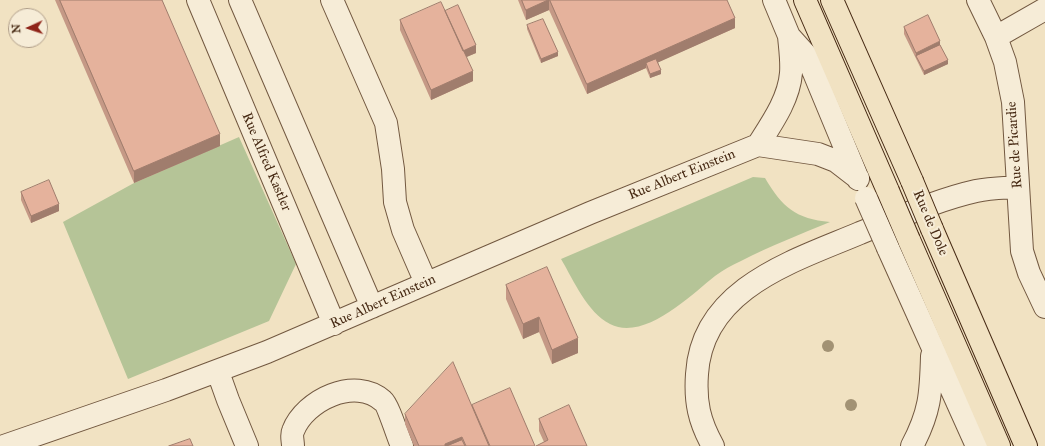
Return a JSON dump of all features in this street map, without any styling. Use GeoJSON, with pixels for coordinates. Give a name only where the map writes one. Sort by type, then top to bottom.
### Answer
{"type":"FeatureCollection","features":[{"type":"Feature","properties":{"kind":"main road","name":"Rue de Dole"},"geometry":{"type":"LineString","coordinates":[[805,0],[999,446]]}},
{"type":"Feature","properties":{"kind":"main road","name":"Rue de Dole"},"geometry":{"type":"LineString","coordinates":[[832,0],[1026,446]]}},
{"type":"Feature","properties":{"kind":"street","name":"Rue Alfred Kastler"},"geometry":{"type":"LineString","coordinates":[[198,0],[334,324]]}},
{"type":"Feature","properties":{"kind":"street"},"geometry":{"type":"LineString","coordinates":[[240,0],[372,307]]}},
{"type":"Feature","properties":{"kind":"street"},"geometry":{"type":"LineString","coordinates":[[332,0],[386,123],[393,169],[395,202],[403,230],[426,283]]}},
{"type":"Feature","properties":{"kind":"street"},"geometry":{"type":"LineString","coordinates":[[774,0],[790,36],[807,56],[866,198],[975,445]]}},
{"type":"Feature","properties":{"kind":"street","name":"Rue de Picardie"},"geometry":{"type":"LineString","coordinates":[[978,0],[996,38],[1005,62],[1014,102],[1022,251],[1028,273],[1045,307]]}},
{"type":"Feature","properties":{"kind":"street"},"geometry":{"type":"LineString","coordinates":[[996,38],[1045,9]]}},
{"type":"Feature","properties":{"kind":"street"},"geometry":{"type":"LineString","coordinates":[[790,36],[791,73],[786,94],[769,128],[758,145],[818,154],[836,162],[858,178]]}},
{"type":"Feature","properties":{"kind":"street","name":"Rue Albert Einstein"},"geometry":{"type":"LineString","coordinates":[[4,446],[218,372],[334,324],[595,210],[758,145]]}},
{"type":"Feature","properties":{"kind":"street"},"geometry":{"type":"LineString","coordinates":[[713,446],[703,428],[696,397],[697,364],[706,335],[717,316],[728,302],[750,285],[788,265],[947,198],[978,191],[1018,187]]}},
{"type":"Feature","properties":{"kind":"street"},"geometry":{"type":"LineString","coordinates":[[912,446],[925,419],[931,389],[932,349]]}},
{"type":"Feature","properties":{"kind":"street"},"geometry":{"type":"LineString","coordinates":[[218,372],[247,446]]}},
{"type":"Feature","properties":{"kind":"street"},"geometry":{"type":"LineString","coordinates":[[293,446],[292,432],[304,413],[324,398],[354,390],[370,392],[384,401],[402,446]]}},
{"type":"Feature","properties":{"kind":"green space"},"geometry":{"type":"Polygon","coordinates":[[[239,137],[296,264],[269,321],[128,379],[63,222],[134,183],[239,137]]]}},
{"type":"Feature","properties":{"kind":"green space"},"geometry":{"type":"Polygon","coordinates":[[[753,177],[765,178],[778,197],[791,210],[808,218],[830,222],[774,245],[728,268],[715,276],[666,314],[652,322],[637,327],[623,328],[610,324],[602,319],[588,304],[561,259],[753,177]]]}},
{"type":"Feature","properties":{"kind":"building"},"geometry":{"type":"Polygon","coordinates":[[[60,0],[162,0],[220,134],[134,171],[60,0]]]}},
{"type":"Feature","properties":{"kind":"building"},"geometry":{"type":"Polygon","coordinates":[[[522,0],[548,0],[526,10],[522,0]]]}},
{"type":"Feature","properties":{"kind":"building"},"geometry":{"type":"Polygon","coordinates":[[[550,0],[727,0],[735,18],[587,84],[550,0]]]}},
{"type":"Feature","properties":{"kind":"building"},"geometry":{"type":"Polygon","coordinates":[[[441,2],[473,71],[431,90],[400,20],[441,2]]]}},
{"type":"Feature","properties":{"kind":"building"},"geometry":{"type":"Polygon","coordinates":[[[458,5],[476,45],[463,51],[445,11],[458,5]]]}},
{"type":"Feature","properties":{"kind":"building"},"geometry":{"type":"Polygon","coordinates":[[[928,15],[940,41],[916,53],[904,27],[928,15]]]}},
{"type":"Feature","properties":{"kind":"building"},"geometry":{"type":"Polygon","coordinates":[[[543,19],[558,52],[541,59],[527,25],[543,19]]]}},
{"type":"Feature","properties":{"kind":"building"},"geometry":{"type":"Polygon","coordinates":[[[940,45],[948,60],[924,71],[916,56],[940,45]]]}},
{"type":"Feature","properties":{"kind":"building"},"geometry":{"type":"Polygon","coordinates":[[[656,59],[661,70],[650,74],[646,63],[656,59]]]}},
{"type":"Feature","properties":{"kind":"building"},"geometry":{"type":"Polygon","coordinates":[[[49,180],[59,204],[31,216],[21,192],[49,180]]]}},
{"type":"Feature","properties":{"kind":"building"},"geometry":{"type":"Polygon","coordinates":[[[547,267],[578,338],[552,350],[539,317],[523,324],[506,285],[547,267]]]}},
{"type":"Feature","properties":{"kind":"building"},"geometry":{"type":"Polygon","coordinates":[[[453,362],[489,446],[466,446],[462,437],[445,444],[445,446],[419,446],[405,414],[453,362]]]}},
{"type":"Feature","properties":{"kind":"building"},"geometry":{"type":"Polygon","coordinates":[[[510,388],[535,446],[490,446],[472,405],[510,388]]]}},
{"type":"Feature","properties":{"kind":"building"},"geometry":{"type":"Polygon","coordinates":[[[569,405],[587,446],[536,446],[548,440],[539,419],[569,405]]]}},
{"type":"Feature","properties":{"kind":"building"},"geometry":{"type":"Polygon","coordinates":[[[190,439],[193,446],[169,446],[190,439]]]}},
{"type":"Feature","properties":{"kind":"building"},"geometry":{"type":"Polygon","coordinates":[[[462,440],[465,446],[447,446],[462,440]]]}}]}
